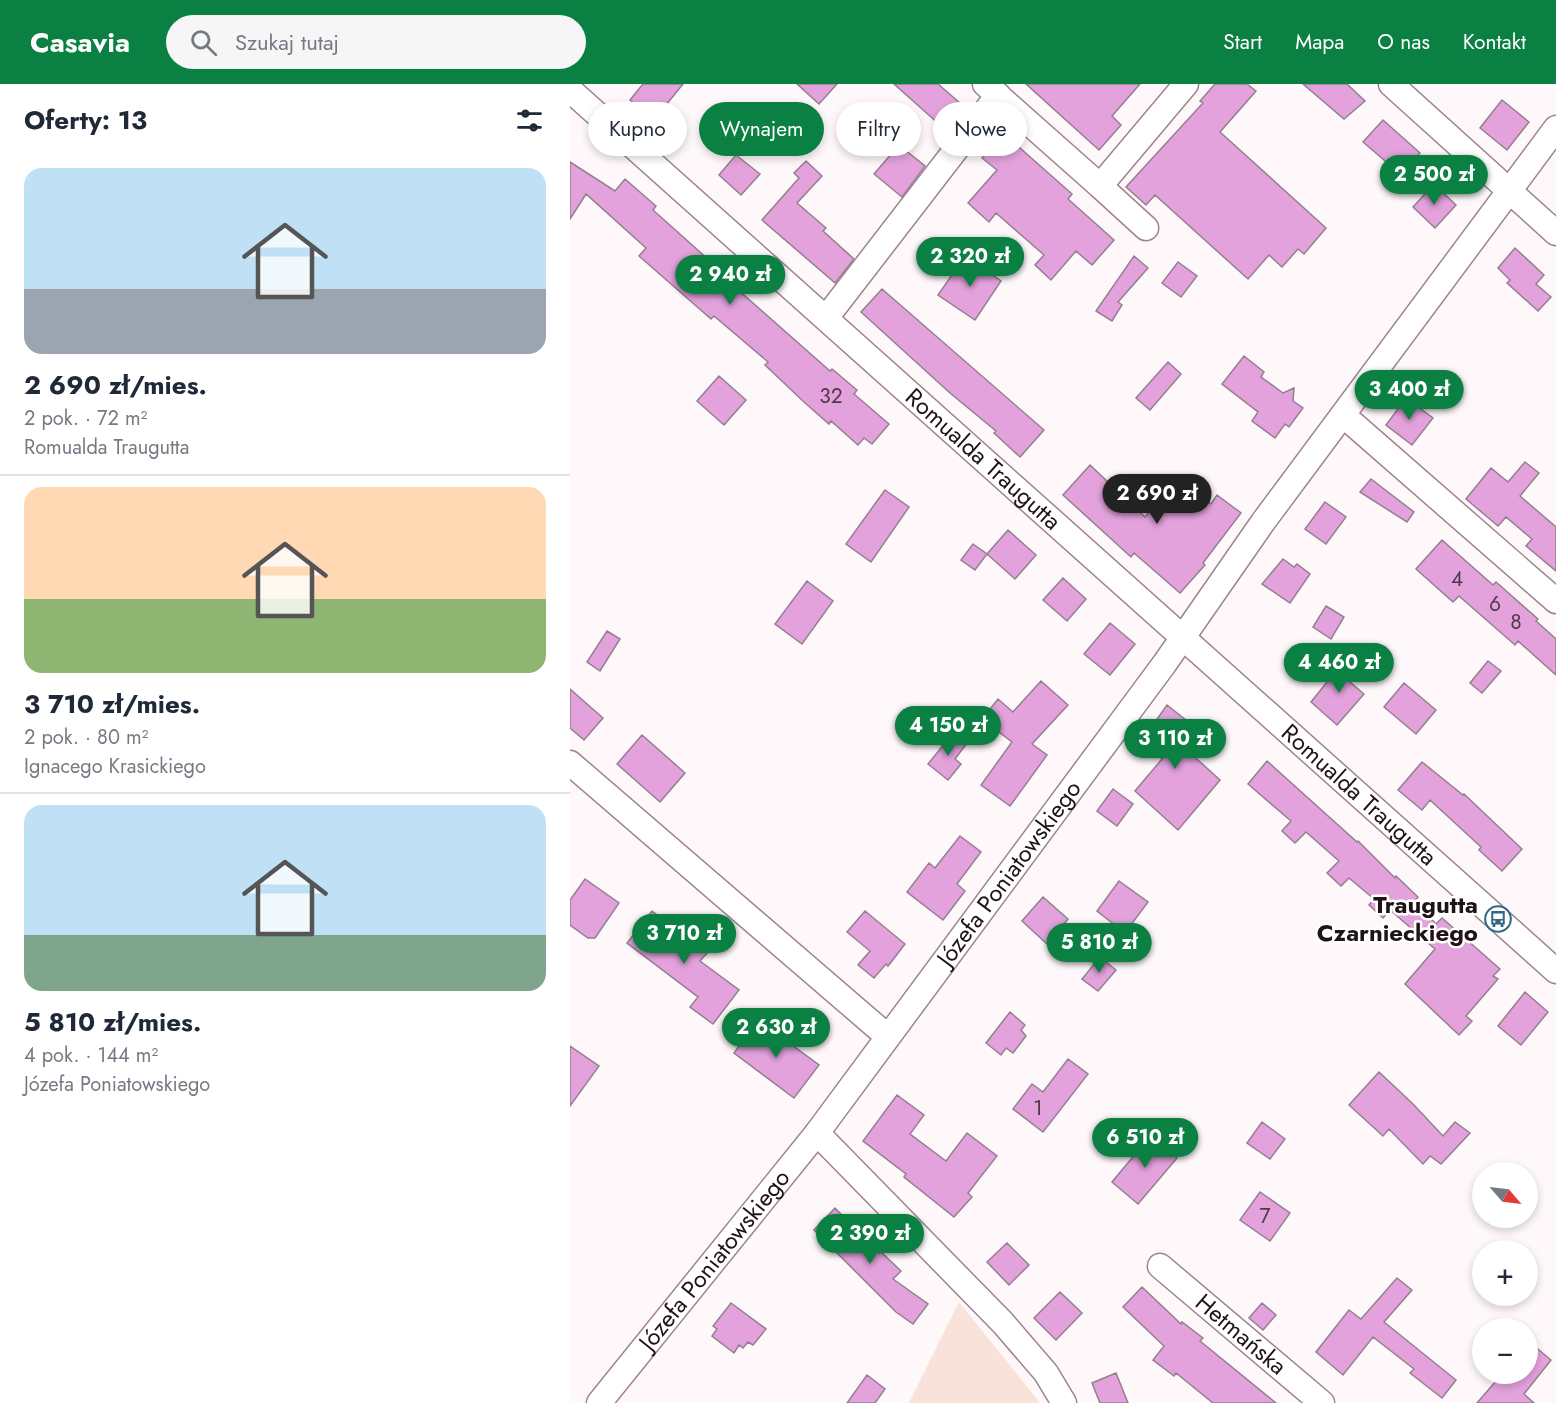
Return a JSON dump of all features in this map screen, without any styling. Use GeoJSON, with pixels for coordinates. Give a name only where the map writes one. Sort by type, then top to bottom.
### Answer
{"type":"FeatureCollection","features":[{"type":"Feature","properties":{"kind":"street"},"geometry":{"type":"LineString","coordinates":[[1100,186],[1186,84]]}},
{"type":"Feature","properties":{"kind":"street"},"geometry":{"type":"LineString","coordinates":[[1391,84],[1556,233]]}},
{"type":"Feature","properties":{"kind":"street"},"geometry":{"type":"LineString","coordinates":[[826,318],[992,90],[1146,228]]}},
{"type":"Feature","properties":{"kind":"street","name":"Romualda Traugutta"},"geometry":{"type":"LineString","coordinates":[[577,95],[1556,971]]}},
{"type":"Feature","properties":{"kind":"street","name":"Józefa Poniatowskiego"},"geometry":{"type":"LineString","coordinates":[[598,1403],[817,1133],[1183,636],[1263,522],[1556,128]]}},
{"type":"Feature","properties":{"kind":"street"},"geometry":{"type":"LineString","coordinates":[[1343,415],[1556,601]]}},
{"type":"Feature","properties":{"kind":"street"},"geometry":{"type":"LineString","coordinates":[[570,763],[887,1036]]}},
{"type":"Feature","properties":{"kind":"street"},"geometry":{"type":"LineString","coordinates":[[817,1133],[1003,1323],[1046,1374],[1064,1403]]}},
{"type":"Feature","properties":{"kind":"street","name":"Hetmańska"},"geometry":{"type":"LineString","coordinates":[[1160,1266],[1322,1403]]}},
{"type":"Feature","properties":{"kind":"shaded area"},"geometry":{"type":"Polygon","coordinates":[[[959,1302],[1037,1399],[1039,1403],[909,1403],[959,1302]]]}},
{"type":"Feature","properties":{"kind":"building"},"geometry":{"type":"Polygon","coordinates":[[[643,84],[683,84],[668,102],[632,102],[630,100],[643,84]]]}},
{"type":"Feature","properties":{"kind":"building"},"geometry":{"type":"Polygon","coordinates":[[[797,84],[837,84],[821,102],[817,102],[797,84]]]}},
{"type":"Feature","properties":{"kind":"building"},"geometry":{"type":"Polygon","coordinates":[[[894,84],[938,84],[959,102],[933,102],[933,119],[921,108],[921,102],[914,102],[894,84]]]}},
{"type":"Feature","properties":{"kind":"building"},"geometry":{"type":"Polygon","coordinates":[[[1026,84],[1140,84],[1112,116],[1121,125],[1099,150],[1026,84]]]}},
{"type":"Feature","properties":{"kind":"building"},"geometry":{"type":"Polygon","coordinates":[[[1215,84],[1247,84],[1256,91],[1220,132],[1326,228],[1304,254],[1298,249],[1282,267],[1269,255],[1248,279],[1155,195],[1146,205],[1126,187],[1203,103],[1200,101],[1215,84]]]}},
{"type":"Feature","properties":{"kind":"building"},"geometry":{"type":"Polygon","coordinates":[[[1303,84],[1347,84],[1365,101],[1344,119],[1303,84]]]}},
{"type":"Feature","properties":{"kind":"building"},"geometry":{"type":"Polygon","coordinates":[[[1502,100],[1529,122],[1507,150],[1480,128],[1502,100]]]}},
{"type":"Feature","properties":{"kind":"building"},"geometry":{"type":"Polygon","coordinates":[[[1383,120],[1420,153],[1416,157],[1422,162],[1405,178],[1363,142],[1383,120]]]}},
{"type":"Feature","properties":{"kind":"building"},"geometry":{"type":"Polygon","coordinates":[[[1027,154],[1072,194],[1068,199],[1114,240],[1092,265],[1076,251],[1051,280],[1035,265],[1044,255],[996,213],[989,222],[968,203],[997,170],[982,158],[984,156],[1027,154]]]}},
{"type":"Feature","properties":{"kind":"building"},"geometry":{"type":"Polygon","coordinates":[[[735,156],[760,174],[741,195],[719,175],[735,156]]]}},
{"type":"Feature","properties":{"kind":"building"},"geometry":{"type":"Polygon","coordinates":[[[890,156],[913,156],[925,166],[902,197],[874,174],[890,156]]]}},
{"type":"Feature","properties":{"kind":"building"},"geometry":{"type":"Polygon","coordinates":[[[806,161],[822,176],[797,203],[826,228],[823,231],[854,259],[835,283],[762,220],[799,178],[794,173],[806,161]]]}},
{"type":"Feature","properties":{"kind":"building"},"geometry":{"type":"Polygon","coordinates":[[[570,162],[615,191],[625,179],[656,206],[653,210],[739,287],[737,289],[830,371],[832,369],[857,390],[854,394],[889,424],[872,444],[864,438],[858,445],[831,421],[829,424],[765,365],[768,362],[714,316],[711,319],[639,256],[646,248],[586,194],[570,219],[570,162]]]}},
{"type":"Feature","properties":{"kind":"building"},"geometry":{"type":"Polygon","coordinates":[[[1434,184],[1456,205],[1435,228],[1413,207],[1434,184]]]}},
{"type":"Feature","properties":{"kind":"building"},"geometry":{"type":"Polygon","coordinates":[[[1515,248],[1544,275],[1536,284],[1551,297],[1538,311],[1507,283],[1510,280],[1498,268],[1515,248]]]}},
{"type":"Feature","properties":{"kind":"building"},"geometry":{"type":"Polygon","coordinates":[[[965,256],[1001,281],[975,320],[938,295],[965,256]]]}},
{"type":"Feature","properties":{"kind":"building"},"geometry":{"type":"Polygon","coordinates":[[[1134,256],[1148,268],[1118,302],[1122,305],[1112,321],[1096,311],[1134,256]]]}},
{"type":"Feature","properties":{"kind":"building"},"geometry":{"type":"Polygon","coordinates":[[[1178,262],[1197,276],[1181,297],[1162,283],[1178,262]]]}},
{"type":"Feature","properties":{"kind":"building"},"geometry":{"type":"Polygon","coordinates":[[[882,289],[1044,430],[1020,457],[994,433],[996,431],[950,393],[861,312],[882,289]]]}},
{"type":"Feature","properties":{"kind":"building"},"geometry":{"type":"Polygon","coordinates":[[[1244,356],[1264,372],[1261,377],[1283,393],[1294,388],[1293,401],[1303,408],[1289,427],[1285,424],[1275,438],[1252,421],[1258,412],[1222,384],[1244,356]]]}},
{"type":"Feature","properties":{"kind":"building"},"geometry":{"type":"Polygon","coordinates":[[[1168,362],[1181,374],[1150,410],[1136,398],[1168,362]]]}},
{"type":"Feature","properties":{"kind":"building"},"geometry":{"type":"Polygon","coordinates":[[[719,376],[746,400],[724,425],[697,401],[719,376]]]}},
{"type":"Feature","properties":{"kind":"building"},"geometry":{"type":"Polygon","coordinates":[[[1406,398],[1433,418],[1412,445],[1386,425],[1406,398]]]}},
{"type":"Feature","properties":{"kind":"building"},"geometry":{"type":"Polygon","coordinates":[[[1525,462],[1539,473],[1520,496],[1556,527],[1556,571],[1526,546],[1532,539],[1506,517],[1498,526],[1466,499],[1491,468],[1508,482],[1525,462]]]}},
{"type":"Feature","properties":{"kind":"building"},"geometry":{"type":"Polygon","coordinates":[[[1090,465],[1145,517],[1179,478],[1211,504],[1217,495],[1241,513],[1203,563],[1205,565],[1180,593],[1134,553],[1131,557],[1063,495],[1090,465]]]}},
{"type":"Feature","properties":{"kind":"building"},"geometry":{"type":"Polygon","coordinates":[[[1371,479],[1414,512],[1407,522],[1360,492],[1371,479]]]}},
{"type":"Feature","properties":{"kind":"building"},"geometry":{"type":"Polygon","coordinates":[[[885,490],[909,507],[871,562],[846,544],[885,490]]]}},
{"type":"Feature","properties":{"kind":"building"},"geometry":{"type":"Polygon","coordinates":[[[1325,502],[1346,517],[1326,544],[1305,529],[1325,502]]]}},
{"type":"Feature","properties":{"kind":"building"},"geometry":{"type":"Polygon","coordinates":[[[1008,530],[1036,555],[1015,579],[987,554],[1008,530]]]}},
{"type":"Feature","properties":{"kind":"building"},"geometry":{"type":"Polygon","coordinates":[[[1442,540],[1493,585],[1496,582],[1538,619],[1536,621],[1556,639],[1556,675],[1518,641],[1515,645],[1459,596],[1453,602],[1416,569],[1442,540]]]}},
{"type":"Feature","properties":{"kind":"building"},"geometry":{"type":"Polygon","coordinates":[[[973,544],[987,554],[975,570],[961,560],[973,544]]]}},
{"type":"Feature","properties":{"kind":"building"},"geometry":{"type":"Polygon","coordinates":[[[1283,559],[1294,567],[1297,564],[1310,574],[1290,603],[1262,584],[1283,559]]]}},
{"type":"Feature","properties":{"kind":"building"},"geometry":{"type":"Polygon","coordinates":[[[1063,578],[1086,599],[1067,621],[1043,600],[1063,578]]]}},
{"type":"Feature","properties":{"kind":"building"},"geometry":{"type":"Polygon","coordinates":[[[807,581],[833,601],[802,644],[775,624],[807,581]]]}},
{"type":"Feature","properties":{"kind":"building"},"geometry":{"type":"Polygon","coordinates":[[[1326,606],[1344,617],[1331,639],[1313,627],[1326,606]]]}},
{"type":"Feature","properties":{"kind":"building"},"geometry":{"type":"Polygon","coordinates":[[[1110,623],[1135,644],[1110,675],[1084,654],[1110,623]]]}},
{"type":"Feature","properties":{"kind":"building"},"geometry":{"type":"Polygon","coordinates":[[[607,631],[620,639],[600,671],[587,662],[607,631]]]}},
{"type":"Feature","properties":{"kind":"building"},"geometry":{"type":"Polygon","coordinates":[[[1344,661],[1358,673],[1350,682],[1364,694],[1337,725],[1311,702],[1344,661]]]}},
{"type":"Feature","properties":{"kind":"building"},"geometry":{"type":"Polygon","coordinates":[[[1488,661],[1501,671],[1482,693],[1470,683],[1488,661]]]}},
{"type":"Feature","properties":{"kind":"building"},"geometry":{"type":"Polygon","coordinates":[[[1041,681],[1068,705],[1032,744],[1047,755],[1010,806],[981,785],[1012,742],[982,719],[998,699],[1013,712],[1041,681]]]}},
{"type":"Feature","properties":{"kind":"building"},"geometry":{"type":"Polygon","coordinates":[[[1404,683],[1436,710],[1416,734],[1384,707],[1404,683]]]}},
{"type":"Feature","properties":{"kind":"building"},"geometry":{"type":"Polygon","coordinates":[[[570,689],[603,718],[584,740],[570,728],[570,689]]]}},
{"type":"Feature","properties":{"kind":"building"},"geometry":{"type":"Polygon","coordinates":[[[1167,705],[1201,732],[1188,751],[1220,780],[1178,830],[1135,791],[1162,759],[1140,743],[1167,705]]]}},
{"type":"Feature","properties":{"kind":"building"},"geometry":{"type":"Polygon","coordinates":[[[954,732],[967,743],[955,759],[961,764],[948,780],[928,764],[954,732]]]}},
{"type":"Feature","properties":{"kind":"building"},"geometry":{"type":"Polygon","coordinates":[[[642,735],[685,773],[660,802],[617,764],[642,735]]]}},
{"type":"Feature","properties":{"kind":"building"},"geometry":{"type":"Polygon","coordinates":[[[1267,761],[1418,897],[1415,901],[1436,924],[1442,918],[1500,969],[1493,976],[1498,979],[1466,1016],[1472,1021],[1459,1035],[1405,984],[1435,949],[1390,910],[1383,918],[1369,905],[1374,899],[1349,878],[1341,886],[1327,873],[1339,861],[1306,832],[1295,843],[1282,831],[1291,821],[1248,784],[1267,761]]]}},
{"type":"Feature","properties":{"kind":"building"},"geometry":{"type":"Polygon","coordinates":[[[1422,762],[1464,794],[1522,849],[1502,871],[1479,850],[1481,847],[1430,800],[1422,810],[1398,790],[1422,762]]]}},
{"type":"Feature","properties":{"kind":"building"},"geometry":{"type":"Polygon","coordinates":[[[1113,789],[1133,804],[1117,826],[1097,811],[1113,789]]]}},
{"type":"Feature","properties":{"kind":"building"},"geometry":{"type":"Polygon","coordinates":[[[960,836],[981,852],[957,884],[965,891],[943,920],[907,892],[929,863],[935,868],[960,836]]]}},
{"type":"Feature","properties":{"kind":"building"},"geometry":{"type":"Polygon","coordinates":[[[585,879],[619,903],[595,938],[588,938],[570,925],[570,900],[585,879]]]}},
{"type":"Feature","properties":{"kind":"building"},"geometry":{"type":"Polygon","coordinates":[[[1119,881],[1148,902],[1125,933],[1097,911],[1119,881]]]}},
{"type":"Feature","properties":{"kind":"building"},"geometry":{"type":"Polygon","coordinates":[[[1043,897],[1068,919],[1047,944],[1022,921],[1043,897]]]}},
{"type":"Feature","properties":{"kind":"building"},"geometry":{"type":"Polygon","coordinates":[[[652,911],[707,953],[700,961],[739,990],[713,1024],[690,1007],[698,997],[627,943],[652,911]]]}},
{"type":"Feature","properties":{"kind":"building"},"geometry":{"type":"Polygon","coordinates":[[[865,911],[905,944],[888,966],[886,964],[874,978],[858,965],[870,951],[847,932],[865,911]]]}},
{"type":"Feature","properties":{"kind":"building"},"geometry":{"type":"Polygon","coordinates":[[[1100,957],[1116,970],[1098,991],[1082,979],[1100,957]]]}},
{"type":"Feature","properties":{"kind":"building"},"geometry":{"type":"Polygon","coordinates":[[[1525,992],[1548,1012],[1521,1045],[1498,1026],[1525,992]]]}},
{"type":"Feature","properties":{"kind":"building"},"geometry":{"type":"Polygon","coordinates":[[[1010,1012],[1025,1025],[1021,1030],[1026,1036],[1013,1053],[1006,1048],[1001,1055],[986,1043],[1010,1012]]]}},
{"type":"Feature","properties":{"kind":"building"},"geometry":{"type":"Polygon","coordinates":[[[758,1020],[819,1065],[794,1098],[734,1053],[758,1020]]]}},
{"type":"Feature","properties":{"kind":"building"},"geometry":{"type":"Polygon","coordinates":[[[570,1046],[599,1066],[570,1106],[570,1046]]]}},
{"type":"Feature","properties":{"kind":"building"},"geometry":{"type":"Polygon","coordinates":[[[1068,1059],[1088,1074],[1043,1132],[1013,1109],[1032,1084],[1043,1092],[1068,1059]]]}},
{"type":"Feature","properties":{"kind":"building"},"geometry":{"type":"Polygon","coordinates":[[[1379,1072],[1443,1136],[1455,1122],[1470,1133],[1441,1164],[1430,1156],[1423,1164],[1389,1129],[1383,1136],[1349,1105],[1379,1072]]]}},
{"type":"Feature","properties":{"kind":"building"},"geometry":{"type":"Polygon","coordinates":[[[897,1095],[924,1115],[910,1134],[946,1161],[967,1133],[997,1156],[968,1193],[972,1197],[954,1217],[904,1177],[906,1174],[863,1141],[897,1095]]]}},
{"type":"Feature","properties":{"kind":"building"},"geometry":{"type":"Polygon","coordinates":[[[1262,1122],[1285,1139],[1270,1159],[1247,1143],[1262,1122]]]}},
{"type":"Feature","properties":{"kind":"building"},"geometry":{"type":"Polygon","coordinates":[[[1152,1134],[1177,1158],[1138,1204],[1112,1182],[1152,1134]]]}},
{"type":"Feature","properties":{"kind":"building"},"geometry":{"type":"Polygon","coordinates":[[[1260,1192],[1290,1213],[1270,1241],[1240,1220],[1260,1192]]]}},
{"type":"Feature","properties":{"kind":"building"},"geometry":{"type":"Polygon","coordinates":[[[835,1208],[879,1253],[880,1251],[901,1271],[893,1279],[928,1304],[913,1324],[896,1312],[814,1230],[835,1208]]]}},
{"type":"Feature","properties":{"kind":"building"},"geometry":{"type":"Polygon","coordinates":[[[1007,1243],[1029,1265],[1009,1285],[987,1262],[1007,1243]]]}},
{"type":"Feature","properties":{"kind":"building"},"geometry":{"type":"Polygon","coordinates":[[[1397,1278],[1412,1290],[1384,1322],[1456,1380],[1442,1398],[1410,1373],[1414,1369],[1373,1337],[1343,1375],[1316,1352],[1349,1310],[1361,1319],[1397,1278]]]}},
{"type":"Feature","properties":{"kind":"building"},"geometry":{"type":"Polygon","coordinates":[[[1142,1287],[1181,1324],[1182,1322],[1203,1338],[1200,1341],[1276,1403],[1213,1403],[1176,1373],[1174,1376],[1153,1360],[1164,1346],[1123,1307],[1142,1287]]]}},
{"type":"Feature","properties":{"kind":"building"},"geometry":{"type":"Polygon","coordinates":[[[1060,1292],[1082,1313],[1056,1340],[1034,1318],[1060,1292]]]}},
{"type":"Feature","properties":{"kind":"building"},"geometry":{"type":"Polygon","coordinates":[[[731,1303],[766,1329],[753,1345],[748,1342],[743,1348],[739,1345],[734,1353],[712,1336],[717,1329],[713,1326],[731,1303]]]}},
{"type":"Feature","properties":{"kind":"building"},"geometry":{"type":"Polygon","coordinates":[[[1262,1303],[1276,1315],[1263,1330],[1249,1318],[1262,1303]]]}},
{"type":"Feature","properties":{"kind":"building"},"geometry":{"type":"Polygon","coordinates":[[[1538,1349],[1551,1360],[1538,1376],[1538,1349]]]}},
{"type":"Feature","properties":{"kind":"building"},"geometry":{"type":"Polygon","coordinates":[[[1116,1373],[1128,1403],[1100,1403],[1092,1383],[1116,1373]]]}},
{"type":"Feature","properties":{"kind":"building"},"geometry":{"type":"Polygon","coordinates":[[[867,1375],[885,1389],[875,1403],[847,1403],[867,1375]]]}},
{"type":"Feature","properties":{"kind":"building"},"geometry":{"type":"Polygon","coordinates":[[[1493,1384],[1532,1384],[1524,1394],[1534,1403],[1477,1403],[1493,1384]]]}},
{"type":"Feature","properties":{"kind":"place","name":"Traugutta Czarnieckiego"},"geometry":{"type":"Point","coordinates":[1498,919]}}]}
